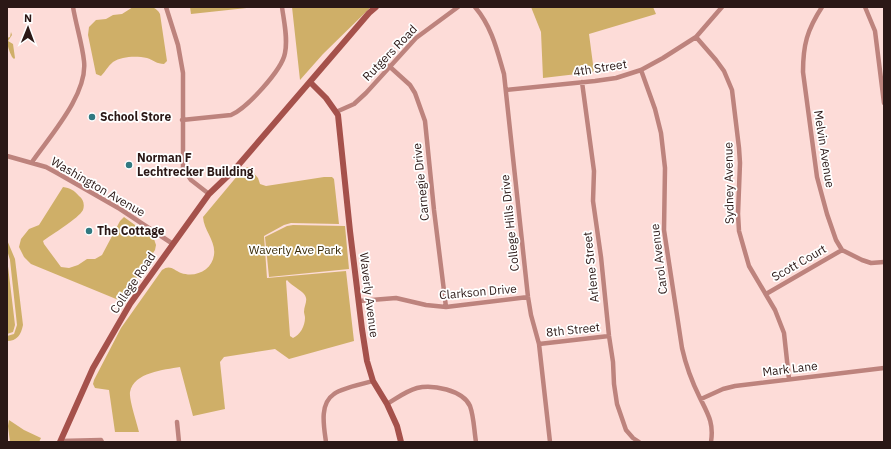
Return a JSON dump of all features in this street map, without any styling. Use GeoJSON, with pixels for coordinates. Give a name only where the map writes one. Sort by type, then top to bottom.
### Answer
{"type":"FeatureCollection","features":[{"type":"Feature","properties":{"kind":"street","name":"Washington Avenue"},"geometry":{"type":"LineString","coordinates":[[32,162],[79,94],[84,77],[84,62],[73,7]]}},
{"type":"Feature","properties":{"kind":"street"},"geometry":{"type":"LineString","coordinates":[[166,7],[178,45],[183,73],[182,120],[184,168],[191,180],[210,194]]}},
{"type":"Feature","properties":{"kind":"street"},"geometry":{"type":"LineString","coordinates":[[182,120],[231,115],[238,112],[251,102],[276,70],[285,55],[286,42],[282,7]]}},
{"type":"Feature","properties":{"kind":"street","name":"College Road"},"geometry":{"type":"LineString","coordinates":[[60,442],[93,368],[130,304],[173,244],[210,194],[310,82],[369,13],[376,7]]}},
{"type":"Feature","properties":{"kind":"street","name":"Rutgers Road"},"geometry":{"type":"LineString","coordinates":[[336,112],[354,104],[366,93],[416,38],[458,7]]}},
{"type":"Feature","properties":{"kind":"street","name":"College Hills Drive"},"geometry":{"type":"LineString","coordinates":[[475,7],[485,21],[498,49],[504,74],[528,297],[539,344],[550,442]]}},
{"type":"Feature","properties":{"kind":"street","name":"Melvin Avenue"},"geometry":{"type":"LineString","coordinates":[[822,7],[809,28],[805,42],[803,72],[817,177],[826,214],[836,240],[842,250]]}},
{"type":"Feature","properties":{"kind":"street"},"geometry":{"type":"LineString","coordinates":[[865,7],[875,31],[884,103]]}},
{"type":"Feature","properties":{"kind":"street","name":"4th Street"},"geometry":{"type":"LineString","coordinates":[[506,90],[616,78],[641,70],[696,37],[721,8]]}},
{"type":"Feature","properties":{"kind":"street","name":"Sydney Avenue"},"geometry":{"type":"LineString","coordinates":[[696,37],[724,71],[732,90],[740,163],[738,214],[740,231],[750,266],[775,310],[784,333],[789,379]]}},
{"type":"Feature","properties":{"kind":"street","name":"Carnegie Drive"},"geometry":{"type":"LineString","coordinates":[[389,66],[410,85],[415,93],[425,122],[446,307]]}},
{"type":"Feature","properties":{"kind":"street","name":"Carol Avenue"},"geometry":{"type":"LineString","coordinates":[[641,70],[655,109],[661,133],[665,168],[664,230],[685,364],[708,411],[712,442]]}},
{"type":"Feature","properties":{"kind":"street","name":"Waverly Avenue"},"geometry":{"type":"LineString","coordinates":[[310,82],[326,98],[338,116],[367,361],[373,381],[387,404],[397,426],[401,442]]}},
{"type":"Feature","properties":{"kind":"street","name":"Arlene Street"},"geometry":{"type":"LineString","coordinates":[[582,82],[594,171],[593,201],[601,257],[608,336],[613,362],[614,384],[621,419],[626,430],[639,442]]}},
{"type":"Feature","properties":{"kind":"street","name":"Washington Avenue"},"geometry":{"type":"LineString","coordinates":[[7,156],[46,167],[120,209],[173,244]]}},
{"type":"Feature","properties":{"kind":"street"},"geometry":{"type":"LineString","coordinates":[[842,250],[866,262],[884,262]]}},
{"type":"Feature","properties":{"kind":"street","name":"Scott Court"},"geometry":{"type":"LineString","coordinates":[[766,294],[842,250]]}},
{"type":"Feature","properties":{"kind":"street","name":"Clarkson Drive"},"geometry":{"type":"LineString","coordinates":[[359,301],[396,298],[426,305],[446,307],[528,297]]}},
{"type":"Feature","properties":{"kind":"street","name":"8th Street"},"geometry":{"type":"LineString","coordinates":[[539,344],[608,336]]}},
{"type":"Feature","properties":{"kind":"street","name":"Mark Lane"},"geometry":{"type":"LineString","coordinates":[[701,399],[723,389],[735,386],[884,368]]}},
{"type":"Feature","properties":{"kind":"street"},"geometry":{"type":"LineString","coordinates":[[326,442],[324,412],[327,402],[334,394],[373,381]]}},
{"type":"Feature","properties":{"kind":"street"},"geometry":{"type":"LineString","coordinates":[[387,404],[404,393],[419,388],[435,387],[455,392],[461,395],[469,404],[476,442]]}},
{"type":"Feature","properties":{"kind":"street"},"geometry":{"type":"LineString","coordinates":[[177,422],[179,442]]}},
{"type":"Feature","properties":{"kind":"street"},"geometry":{"type":"LineString","coordinates":[[60,442],[102,441]]}},
{"type":"Feature","properties":{"kind":"green space"},"geometry":{"type":"Polygon","coordinates":[[[133,7],[152,7],[160,14],[167,61],[162,64],[147,58],[125,58],[113,62],[101,76],[96,74],[88,35],[89,27],[96,20],[106,19],[113,15],[122,14],[133,7]]]}},
{"type":"Feature","properties":{"kind":"green space"},"geometry":{"type":"Polygon","coordinates":[[[190,7],[257,7],[191,14],[190,7]]]}},
{"type":"Feature","properties":{"kind":"green space"},"geometry":{"type":"Polygon","coordinates":[[[292,7],[371,7],[323,54],[300,80],[292,7]]]}},
{"type":"Feature","properties":{"kind":"green space"},"geometry":{"type":"Polygon","coordinates":[[[531,7],[653,7],[656,14],[589,34],[594,72],[543,78],[541,32],[531,7]]]}},
{"type":"Feature","properties":{"kind":"green space"},"geometry":{"type":"Polygon","coordinates":[[[11,32],[12,35],[8,41],[13,44],[14,59],[7,43],[7,38],[10,37],[11,32]]]}},
{"type":"Feature","properties":{"kind":"green space"},"geometry":{"type":"Polygon","coordinates":[[[248,167],[258,178],[260,184],[266,186],[324,177],[332,177],[334,179],[339,224],[291,223],[284,225],[264,236],[267,278],[346,271],[354,341],[289,359],[275,349],[224,357],[220,362],[225,409],[193,416],[180,367],[150,373],[137,380],[130,392],[139,432],[115,432],[109,390],[95,388],[93,384],[94,380],[121,328],[162,270],[165,268],[170,268],[181,273],[192,274],[202,272],[210,265],[213,260],[214,250],[212,241],[205,227],[203,217],[243,169],[248,167]],[[287,280],[286,281],[290,336],[293,338],[296,337],[302,330],[304,324],[306,298],[303,292],[287,280]]]}},
{"type":"Feature","properties":{"kind":"green space"},"geometry":{"type":"Polygon","coordinates":[[[63,187],[75,192],[82,199],[84,206],[83,210],[76,217],[43,241],[61,267],[69,268],[78,265],[87,259],[95,259],[102,255],[120,221],[124,217],[154,239],[156,245],[155,250],[121,301],[31,264],[24,257],[19,247],[21,239],[29,229],[39,225],[63,187]]]}},
{"type":"Feature","properties":{"kind":"green space","name":"Waverly Ave Park"},"geometry":{"type":"Polygon","coordinates":[[[287,226],[345,226],[349,269],[269,277],[265,237],[287,226]]]}},
{"type":"Feature","properties":{"kind":"green space"},"geometry":{"type":"Polygon","coordinates":[[[7,240],[15,259],[23,325],[18,337],[10,341],[7,341],[7,336],[14,334],[17,325],[7,240]]]}},
{"type":"Feature","properties":{"kind":"green space"},"geometry":{"type":"Polygon","coordinates":[[[7,258],[15,325],[13,332],[7,334],[7,258]]]}},
{"type":"Feature","properties":{"kind":"green space"},"geometry":{"type":"Polygon","coordinates":[[[9,420],[24,430],[41,438],[39,442],[10,442],[8,426],[9,420]]]}},
{"type":"Feature","properties":{"kind":"place","name":"School Store"},"geometry":{"type":"Point","coordinates":[92,117]}},
{"type":"Feature","properties":{"kind":"place","name":"Norman F Lechtrecker Building"},"geometry":{"type":"Point","coordinates":[129,165]}},
{"type":"Feature","properties":{"kind":"place","name":"The Cottage"},"geometry":{"type":"Point","coordinates":[89,231]}}]}
